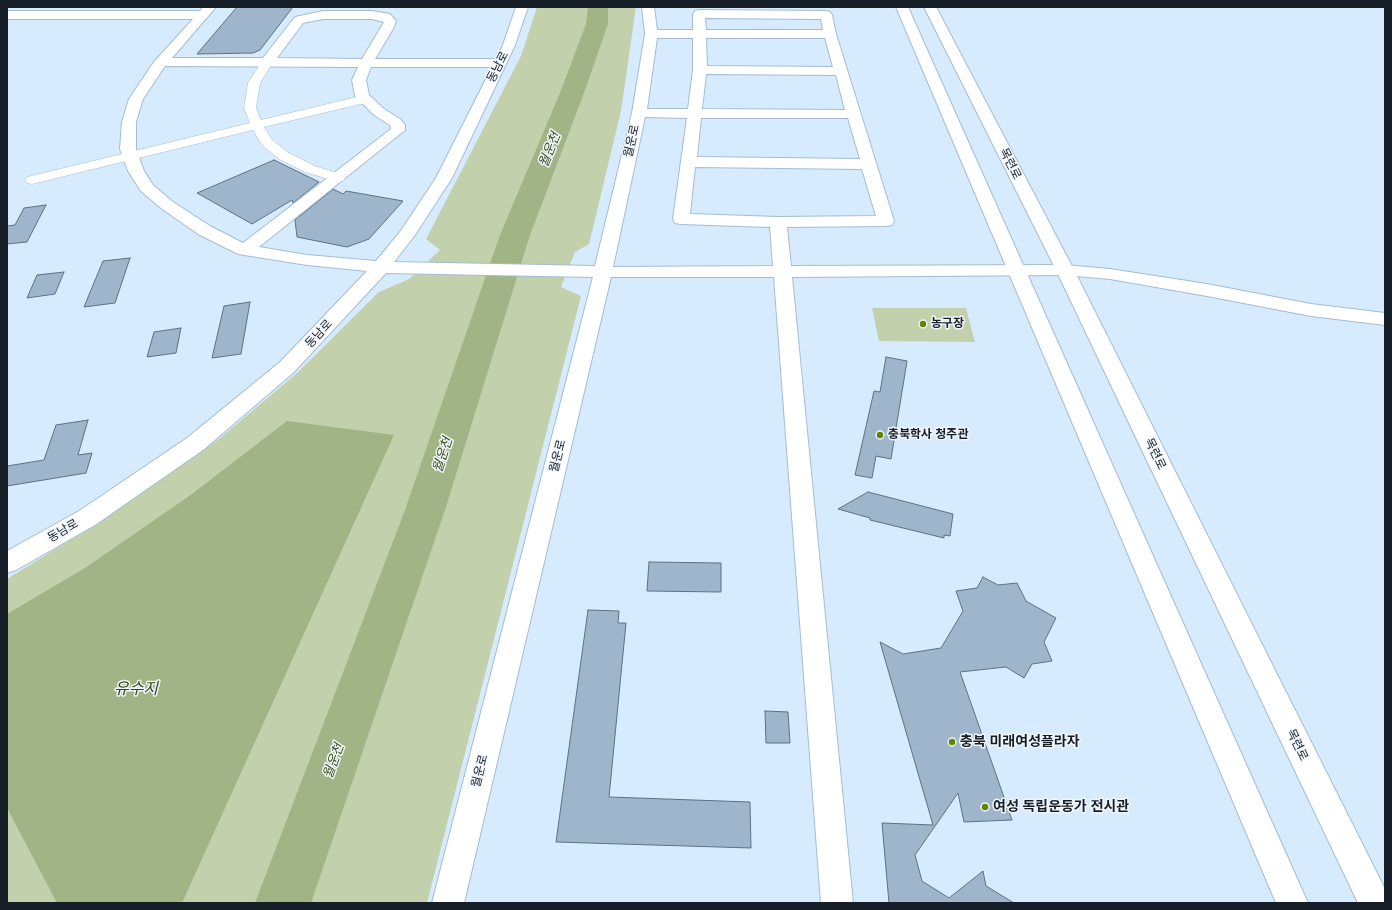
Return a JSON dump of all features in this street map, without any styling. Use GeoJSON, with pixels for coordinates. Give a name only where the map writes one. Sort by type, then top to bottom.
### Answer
{"type":"FeatureCollection","features":[{"type":"Feature","properties":{"kind":"street","name":"동남로"},"geometry":{"type":"LineString","coordinates":[[7,563],[87,518],[195,444],[287,367],[381,267],[406,235],[444,178],[509,45],[522,7]]}},
{"type":"Feature","properties":{"kind":"street","name":"월운로"},"geometry":{"type":"LineString","coordinates":[[448,903],[603,272],[638,113],[651,34],[648,7]]}},
{"type":"Feature","properties":{"kind":"street"},"geometry":{"type":"LineString","coordinates":[[902,7],[1292,903]]}},
{"type":"Feature","properties":{"kind":"street","name":"목련로"},"geometry":{"type":"LineString","coordinates":[[930,7],[1064,270],[1375,903]]}},
{"type":"Feature","properties":{"kind":"street"},"geometry":{"type":"LineString","coordinates":[[206,11],[161,62],[136,99],[129,122],[128,149],[136,171],[147,188],[167,205],[204,230],[244,250],[307,260],[381,267],[436,270],[603,272],[1064,270],[1110,274],[1207,290],[1311,310],[1385,319]]}},
{"type":"Feature","properties":{"kind":"street"},"geometry":{"type":"LineString","coordinates":[[7,15],[206,11]]}},
{"type":"Feature","properties":{"kind":"street"},"geometry":{"type":"LineString","coordinates":[[244,250],[338,178],[398,130],[398,125],[379,112],[362,96],[359,80],[366,62],[388,27],[390,21],[386,17],[372,15],[323,15],[299,20],[266,62],[254,83],[250,108],[256,126],[267,142],[284,156],[310,169],[338,178]]}},
{"type":"Feature","properties":{"kind":"street"},"geometry":{"type":"LineString","coordinates":[[651,34],[700,34],[830,34],[886,221],[778,222],[681,219],[700,70],[700,34]]}},
{"type":"Feature","properties":{"kind":"street"},"geometry":{"type":"LineString","coordinates":[[161,62],[500,63]]}},
{"type":"Feature","properties":{"kind":"street"},"geometry":{"type":"LineString","coordinates":[[700,70],[841,71]]}},
{"type":"Feature","properties":{"kind":"street"},"geometry":{"type":"LineString","coordinates":[[32,180],[365,99]]}},
{"type":"Feature","properties":{"kind":"street"},"geometry":{"type":"LineString","coordinates":[[638,113],[854,114]]}},
{"type":"Feature","properties":{"kind":"street"},"geometry":{"type":"LineString","coordinates":[[689,162],[869,164]]}},
{"type":"Feature","properties":{"kind":"street"},"geometry":{"type":"LineString","coordinates":[[778,222],[837,903]]}},
{"type":"Feature","properties":{"kind":"shaded area"},"geometry":{"type":"Polygon","coordinates":[[[537,7],[636,7],[621,111],[589,244],[575,252],[561,287],[581,296],[427,903],[7,903],[7,579],[113,513],[219,439],[297,373],[379,292],[409,279],[440,250],[426,239],[521,56],[537,7]]]}},
{"type":"Feature","properties":{"kind":"shaded area","name":"농구장"},"geometry":{"type":"Polygon","coordinates":[[[872,308],[966,308],[975,342],[879,341],[872,308]]]}},
{"type":"Feature","properties":{"kind":"water","name":"유수지"},"geometry":{"type":"Polygon","coordinates":[[[287,421],[394,435],[182,903],[57,903],[7,808],[7,614],[85,568],[192,494],[287,421]]]}},
{"type":"Feature","properties":{"kind":"building"},"geometry":{"type":"Polygon","coordinates":[[[237,7],[293,7],[260,50],[253,53],[197,54],[237,7]]]}},
{"type":"Feature","properties":{"kind":"building"},"geometry":{"type":"Polygon","coordinates":[[[274,160],[319,182],[293,203],[292,200],[252,224],[197,193],[274,160]]]}},
{"type":"Feature","properties":{"kind":"building"},"geometry":{"type":"Polygon","coordinates":[[[333,189],[343,194],[346,191],[403,201],[369,239],[347,247],[297,237],[295,220],[333,189]]]}},
{"type":"Feature","properties":{"kind":"building"},"geometry":{"type":"Polygon","coordinates":[[[46,205],[27,242],[7,244],[7,226],[15,225],[24,208],[46,205]]]}},
{"type":"Feature","properties":{"kind":"building"},"geometry":{"type":"Polygon","coordinates":[[[130,258],[115,303],[84,307],[103,261],[130,258]]]}},
{"type":"Feature","properties":{"kind":"building"},"geometry":{"type":"Polygon","coordinates":[[[64,272],[55,294],[27,298],[37,275],[64,272]]]}},
{"type":"Feature","properties":{"kind":"building"},"geometry":{"type":"Polygon","coordinates":[[[250,302],[241,354],[212,358],[224,306],[250,302]]]}},
{"type":"Feature","properties":{"kind":"building"},"geometry":{"type":"Polygon","coordinates":[[[181,328],[176,353],[147,357],[154,332],[181,328]]]}},
{"type":"Feature","properties":{"kind":"building","name":"충북학사 청주관"},"geometry":{"type":"Polygon","coordinates":[[[886,357],[907,361],[891,459],[876,456],[872,478],[855,475],[874,391],[880,392],[886,357]]]}},
{"type":"Feature","properties":{"kind":"building"},"geometry":{"type":"Polygon","coordinates":[[[88,420],[78,455],[92,453],[86,473],[7,486],[7,466],[44,460],[56,425],[88,420]]]}},
{"type":"Feature","properties":{"kind":"building"},"geometry":{"type":"Polygon","coordinates":[[[868,492],[953,514],[950,536],[944,535],[944,538],[870,520],[870,518],[838,509],[868,492]]]}},
{"type":"Feature","properties":{"kind":"building"},"geometry":{"type":"Polygon","coordinates":[[[649,562],[721,563],[721,592],[647,591],[649,562]]]}},
{"type":"Feature","properties":{"kind":"building"},"geometry":{"type":"Polygon","coordinates":[[[983,577],[998,585],[1017,583],[1026,601],[1056,618],[1044,642],[1052,661],[1032,664],[1024,678],[1006,667],[960,672],[1012,820],[964,822],[958,793],[915,855],[922,881],[949,898],[983,871],[986,886],[1014,903],[889,903],[882,823],[933,825],[880,642],[903,654],[941,648],[963,611],[956,591],[977,588],[983,577]]]}},
{"type":"Feature","properties":{"kind":"building"},"geometry":{"type":"Polygon","coordinates":[[[588,610],[619,611],[618,623],[626,623],[609,797],[750,802],[751,848],[556,842],[588,610]]]}},
{"type":"Feature","properties":{"kind":"building"},"geometry":{"type":"Polygon","coordinates":[[[765,711],[788,712],[790,743],[766,743],[765,711]]]}},
{"type":"Feature","properties":{"kind":"waterway","name":"월운천"},"geometry":{"type":"LineString","coordinates":[[283,903],[425,510],[515,235],[572,93],[597,24],[598,7]]}},
{"type":"Feature","properties":{"kind":"place","name":"농구장"},"geometry":{"type":"Point","coordinates":[923,324]}},
{"type":"Feature","properties":{"kind":"place","name":"충북학사 청주관"},"geometry":{"type":"Point","coordinates":[880,435]}},
{"type":"Feature","properties":{"kind":"place","name":"충북 미래여성플라자"},"geometry":{"type":"Point","coordinates":[952,742]}},
{"type":"Feature","properties":{"kind":"place","name":"여성 독립운동가 전시관"},"geometry":{"type":"Point","coordinates":[985,807]}}]}
